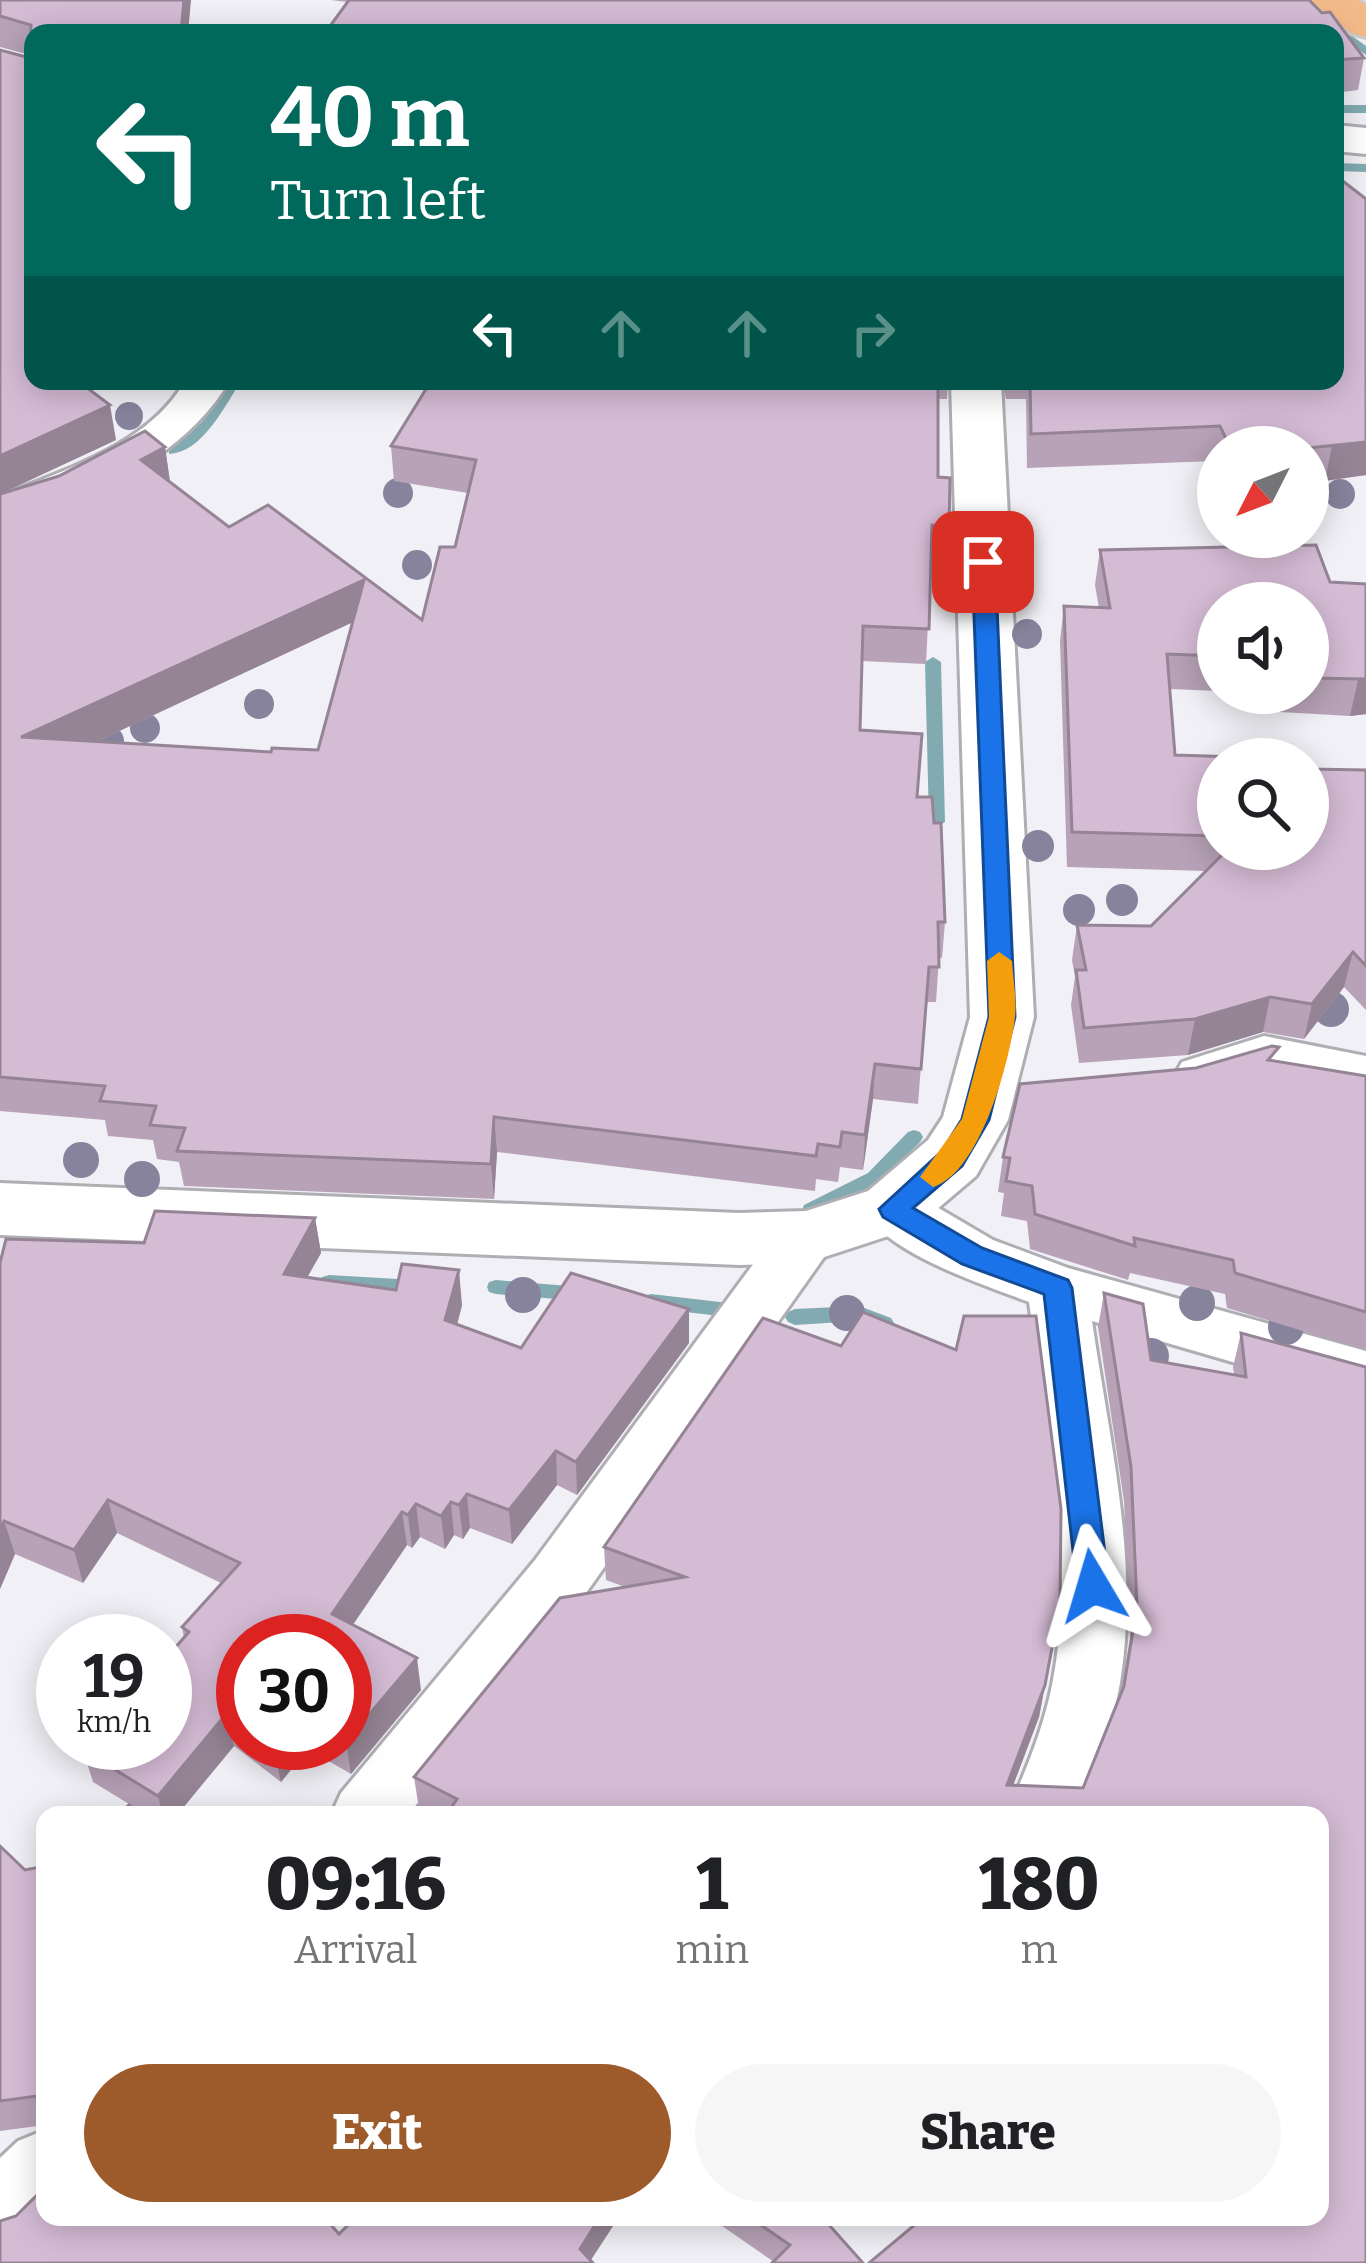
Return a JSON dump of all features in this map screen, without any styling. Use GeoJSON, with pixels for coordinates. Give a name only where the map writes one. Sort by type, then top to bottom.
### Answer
{"type":"FeatureCollection","features":[{"type":"Feature","properties":{"kind":"main road"},"geometry":{"type":"LineString","coordinates":[[1330,0],[1366,24]]}},
{"type":"Feature","properties":{"kind":"street"},"geometry":{"type":"LineString","coordinates":[[0,513],[116,461],[167,430],[204,390]]}},
{"type":"Feature","properties":{"kind":"street"},"geometry":{"type":"LineString","coordinates":[[0,1209],[806,1238],[892,1209],[952,1159],[975,1120],[1004,1095],[976,390]]}},
{"type":"Feature","properties":{"kind":"street"},"geometry":{"type":"LineString","coordinates":[[1142,1083],[1189,1079],[1264,1056],[1366,1076]]}},
{"type":"Feature","properties":{"kind":"street"},"geometry":{"type":"LineString","coordinates":[[892,1209],[972,1256],[1058,1288],[1366,1376]]}},
{"type":"Feature","properties":{"kind":"street"},"geometry":{"type":"LineString","coordinates":[[373,1806],[558,1580],[806,1238]]}},
{"type":"Feature","properties":{"kind":"street"},"geometry":{"type":"LineString","coordinates":[[1045,1806],[1061,1768],[1088,1669],[1093,1586],[1058,1288]]}},
{"type":"Feature","properties":{"kind":"street"},"geometry":{"type":"LineString","coordinates":[[0,2211],[36,2177]]}},
{"type":"Feature","properties":{"kind":"building"},"geometry":{"type":"Polygon","coordinates":[[[0,0],[184,0],[182,24],[28,24],[0,16],[0,0]]]}},
{"type":"Feature","properties":{"kind":"building"},"geometry":{"type":"Polygon","coordinates":[[[349,0],[1309,0],[1322,13],[1330,12],[1339,24],[332,24],[349,0]]]}},
{"type":"Feature","properties":{"kind":"building"},"geometry":{"type":"Polygon","coordinates":[[[1344,31],[1364,58],[1344,59],[1344,31]]]}},
{"type":"Feature","properties":{"kind":"building"},"geometry":{"type":"Polygon","coordinates":[[[0,50],[24,56],[24,390],[90,390],[110,405],[0,456],[0,50]]]}},
{"type":"Feature","properties":{"kind":"building"},"geometry":{"type":"Polygon","coordinates":[[[1344,182],[1366,199],[1366,442],[1329,446],[1329,426],[1031,434],[1030,390],[1344,390],[1344,182]]]}},
{"type":"Feature","properties":{"kind":"building"},"geometry":{"type":"Polygon","coordinates":[[[425,390],[938,390],[938,477],[950,478],[949,526],[932,525],[929,629],[863,626],[860,730],[922,734],[917,797],[932,797],[934,823],[941,823],[945,922],[938,922],[939,967],[929,967],[921,1069],[875,1064],[865,1135],[842,1132],[840,1147],[818,1144],[816,1156],[494,1117],[491,1164],[177,1151],[185,1128],[150,1125],[156,1106],[100,1101],[105,1086],[0,1077],[0,494],[59,476],[145,431],[165,447],[141,460],[229,527],[268,505],[422,620],[440,547],[455,547],[476,460],[391,446],[425,390]],[[364,580],[21,737],[271,752],[272,748],[318,750],[364,580]]]}},
{"type":"Feature","properties":{"kind":"building"},"geometry":{"type":"Polygon","coordinates":[[[1197,548],[1197,558],[1321,558],[1330,582],[1366,584],[1366,679],[1329,678],[1329,582],[1197,582],[1197,655],[1167,654],[1175,755],[1197,756],[1197,835],[1072,832],[1064,606],[1110,608],[1100,550],[1197,548]]]}},
{"type":"Feature","properties":{"kind":"building"},"geometry":{"type":"Polygon","coordinates":[[[1329,769],[1366,770],[1366,966],[1353,952],[1312,1004],[1270,997],[1195,1019],[1084,1028],[1076,970],[1086,970],[1077,925],[1151,926],[1207,870],[1329,870],[1329,769]]]}},
{"type":"Feature","properties":{"kind":"building"},"geometry":{"type":"Polygon","coordinates":[[[1279,1047],[1268,1060],[1366,1076],[1366,1312],[1235,1273],[1233,1260],[1134,1238],[1135,1246],[1035,1214],[1032,1186],[1006,1181],[1010,1158],[1003,1157],[1020,1084],[1196,1068],[1279,1047]]]}},
{"type":"Feature","properties":{"kind":"building"},"geometry":{"type":"Polygon","coordinates":[[[155,1211],[315,1218],[284,1274],[396,1290],[402,1264],[459,1270],[445,1320],[521,1348],[571,1273],[689,1309],[576,1462],[556,1451],[509,1510],[467,1494],[459,1505],[451,1502],[441,1516],[416,1504],[408,1515],[402,1512],[332,1614],[216,1614],[216,1726],[192,1755],[192,1616],[240,1563],[108,1500],[74,1550],[4,1521],[0,1531],[0,1263],[6,1239],[144,1243],[155,1211]]]}},
{"type":"Feature","properties":{"kind":"building"},"geometry":{"type":"Polygon","coordinates":[[[1104,1293],[1143,1304],[1151,1360],[1246,1377],[1241,1333],[1366,1367],[1366,2263],[869,2263],[913,2226],[1329,2226],[1329,1806],[452,1806],[457,1799],[414,1777],[560,1598],[685,1577],[604,1547],[763,1318],[841,1346],[863,1312],[956,1350],[964,1316],[1036,1316],[1061,1509],[1060,1605],[1045,1685],[1007,1785],[1083,1788],[1124,1686],[1137,1606],[1131,1467],[1104,1293]]]}},
{"type":"Feature","properties":{"kind":"building"},"geometry":{"type":"Polygon","coordinates":[[[372,1635],[417,1658],[372,1711],[372,1635]]]}},
{"type":"Feature","properties":{"kind":"building"},"geometry":{"type":"Polygon","coordinates":[[[116,1770],[180,1770],[158,1796],[116,1770]]]}},
{"type":"Feature","properties":{"kind":"building"},"geometry":{"type":"Polygon","coordinates":[[[0,1846],[25,1870],[36,1868],[36,2096],[0,2101],[0,1846]]]}},
{"type":"Feature","properties":{"kind":"building"},"geometry":{"type":"Polygon","coordinates":[[[36,2196],[36,2226],[332,2226],[339,2234],[347,2226],[594,2226],[580,2249],[593,2263],[0,2263],[0,2221],[16,2216],[36,2196]]]}},
{"type":"Feature","properties":{"kind":"building"},"geometry":{"type":"Polygon","coordinates":[[[762,2226],[830,2226],[863,2263],[772,2263],[790,2245],[762,2226]]]}},
{"type":"Feature","properties":{"kind":"waterway"},"geometry":{"type":"LineString","coordinates":[[1344,35],[1366,51]]}},
{"type":"Feature","properties":{"kind":"waterway"},"geometry":{"type":"LineString","coordinates":[[1344,109],[1366,109]]}},
{"type":"Feature","properties":{"kind":"waterway"},"geometry":{"type":"LineString","coordinates":[[1344,167],[1366,168]]}},
{"type":"Feature","properties":{"kind":"waterway"},"geometry":{"type":"LineString","coordinates":[[174,451],[207,425],[228,390]]}},
{"type":"Feature","properties":{"kind":"waterway"},"geometry":{"type":"LineString","coordinates":[[933,662],[937,822]]}},
{"type":"Feature","properties":{"kind":"waterway"},"geometry":{"type":"LineString","coordinates":[[811,1210],[874,1178],[914,1137]]}},
{"type":"Feature","properties":{"kind":"waterway"},"geometry":{"type":"LineString","coordinates":[[329,1282],[415,1287]]}},
{"type":"Feature","properties":{"kind":"waterway"},"geometry":{"type":"LineString","coordinates":[[496,1287],[581,1294]]}},
{"type":"Feature","properties":{"kind":"waterway"},"geometry":{"type":"LineString","coordinates":[[651,1301],[737,1311]]}},
{"type":"Feature","properties":{"kind":"waterway"},"geometry":{"type":"LineString","coordinates":[[795,1317],[859,1313],[884,1323]]}},
{"type":"Feature","properties":{"kind":"slow traffic"},"geometry":{"type":"LineString","coordinates":[[933,1177],[952,1159],[975,1120],[1002,1017],[999,961]]}},
{"type":"Feature","properties":{"kind":"route"},"geometry":{"type":"LineString","coordinates":[[983,562],[1002,1017],[975,1120],[952,1159],[892,1209],[972,1256],[1058,1288],[1093,1586]]}}]}
